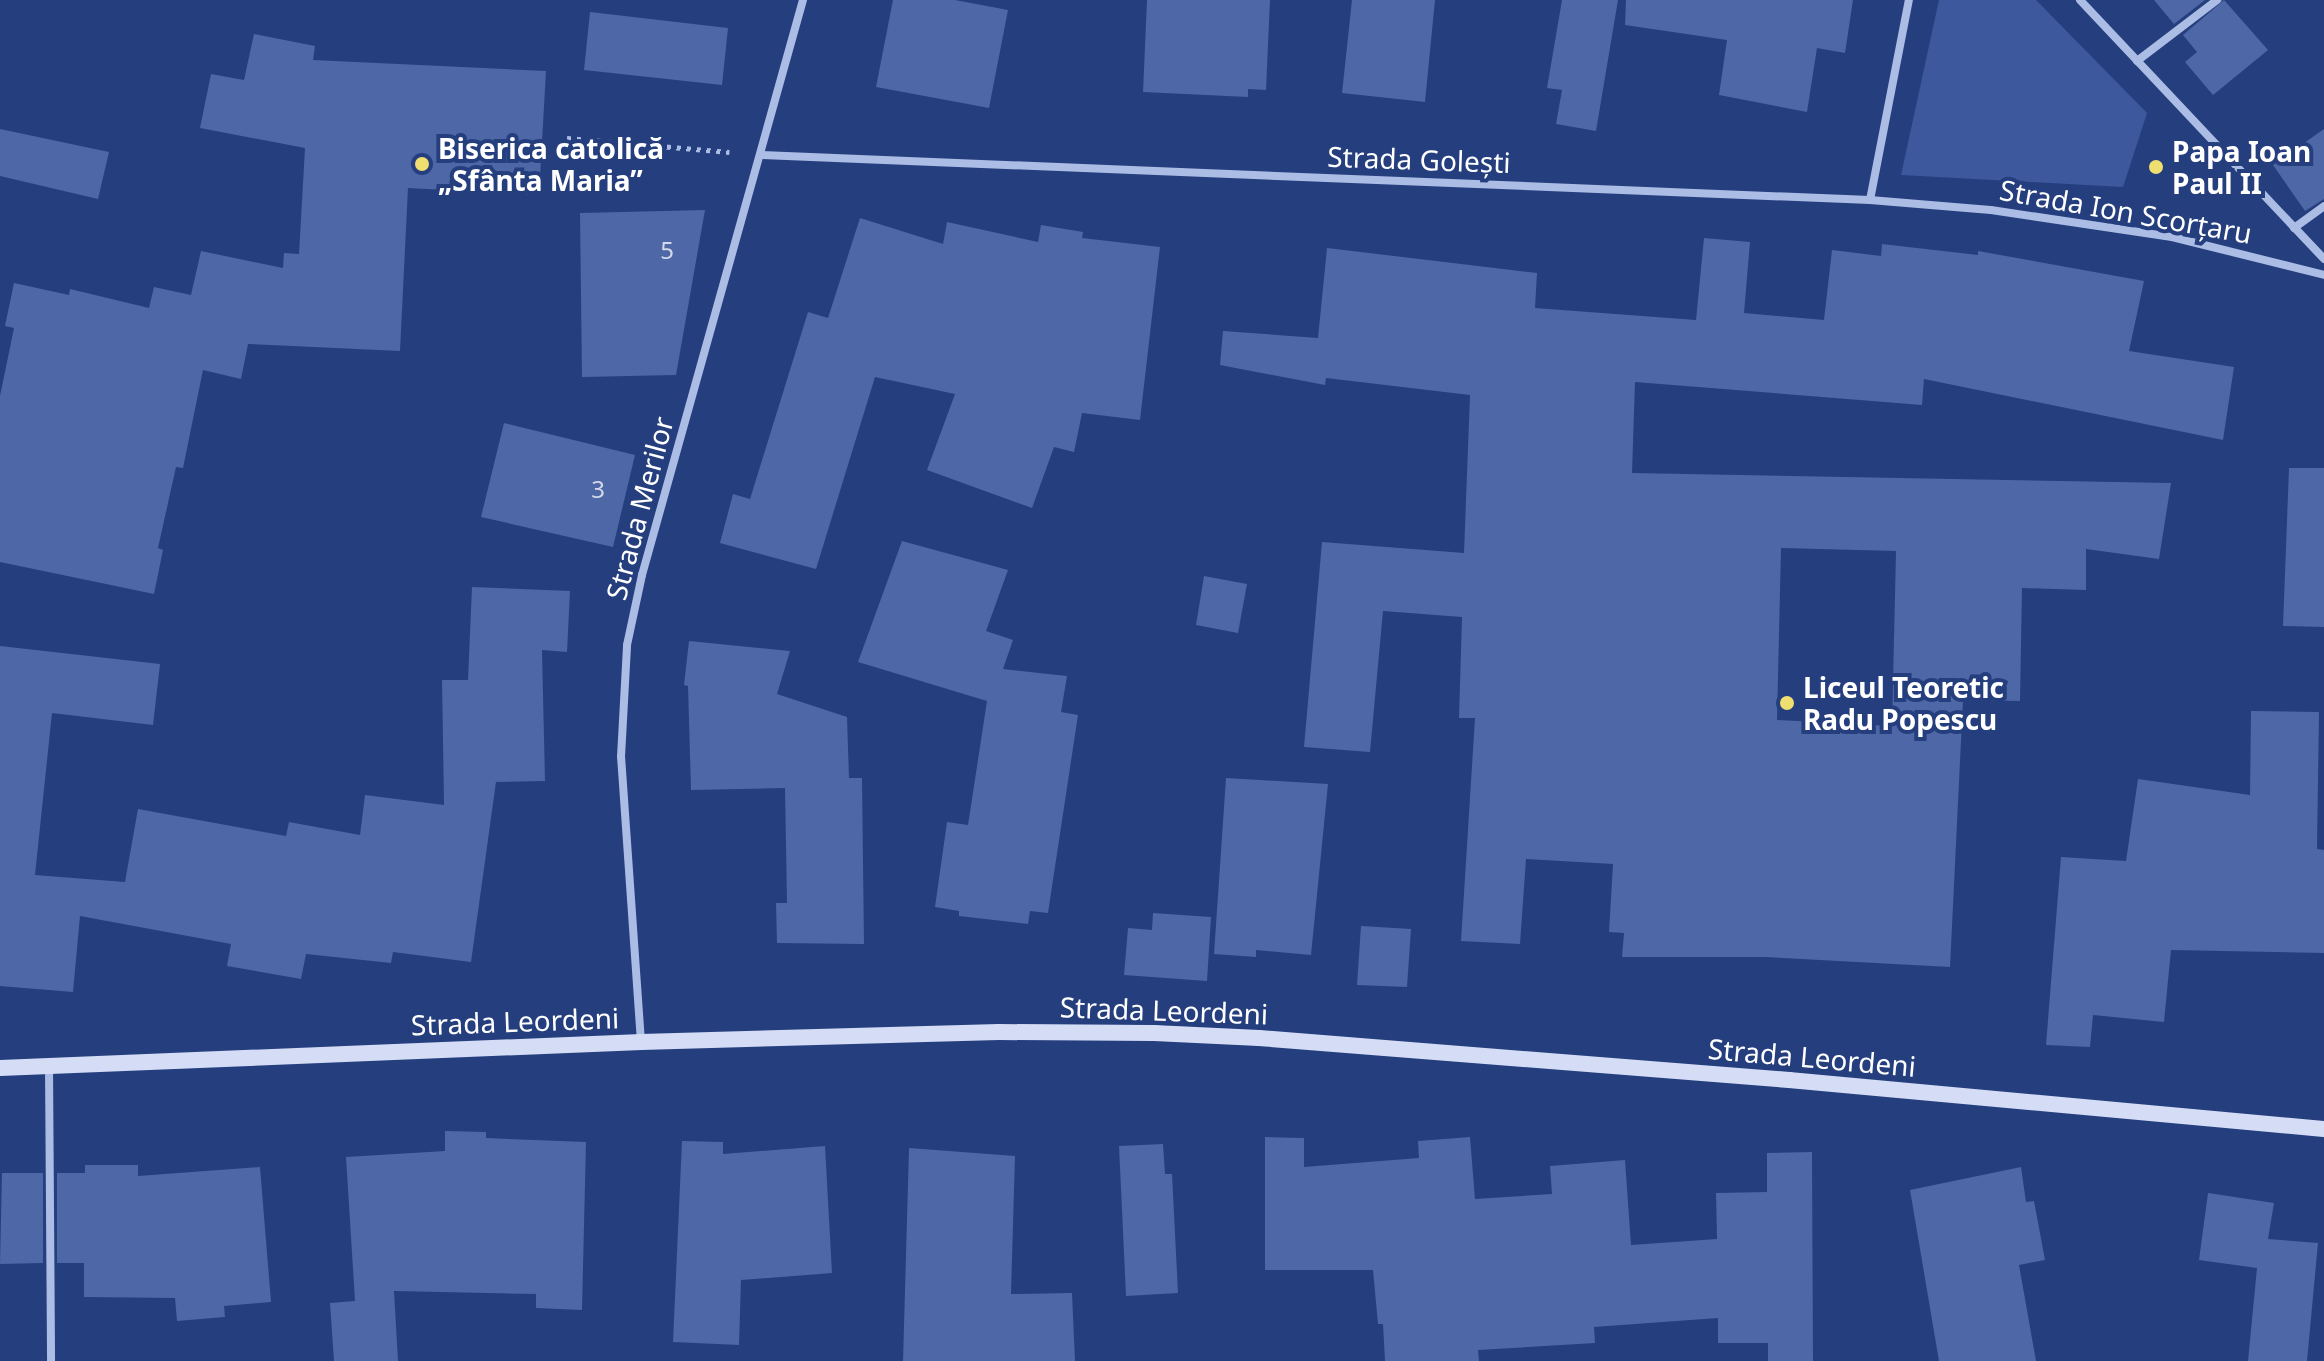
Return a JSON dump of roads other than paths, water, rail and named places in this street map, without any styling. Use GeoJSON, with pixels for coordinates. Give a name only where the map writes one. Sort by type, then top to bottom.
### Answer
{"type":"FeatureCollection","features":[{"type":"Feature","properties":{"kind":"main road","name":"Strada Leordeni"},"geometry":{"type":"LineString","coordinates":[[0,1068],[641,1042],[999,1032],[1259,1038],[2093,1106],[2324,1129]]}},
{"type":"Feature","properties":{"kind":"street","name":"Strada Merilor"},"geometry":{"type":"LineString","coordinates":[[641,1042],[621,757],[627,645],[663,498],[762,155],[803,0]]}},
{"type":"Feature","properties":{"kind":"street"},"geometry":{"type":"LineString","coordinates":[[1870,200],[1909,0]]}},
{"type":"Feature","properties":{"kind":"street","name":"Strada Ion Scorțaru"},"geometry":{"type":"LineString","coordinates":[[2080,0],[2324,259]]}},
{"type":"Feature","properties":{"kind":"street"},"geometry":{"type":"LineString","coordinates":[[2137,61],[2217,0]]}},
{"type":"Feature","properties":{"kind":"street","name":"Strada Golești"},"geometry":{"type":"LineString","coordinates":[[762,155],[1870,200]]}},
{"type":"Feature","properties":{"kind":"street","name":"Strada Ion Scorțaru"},"geometry":{"type":"LineString","coordinates":[[1870,200],[1991,210],[2128,229],[2258,256],[2324,275]]}},
{"type":"Feature","properties":{"kind":"street"},"geometry":{"type":"LineString","coordinates":[[2294,228],[2324,206]]}},
{"type":"Feature","properties":{"kind":"street"},"geometry":{"type":"LineString","coordinates":[[49,1066],[51,1361]]}},
{"type":"Feature","properties":{"kind":"place","name":"Biserica catolică „Sfânta Maria”"},"geometry":{"type":"Point","coordinates":[422,164]}},
{"type":"Feature","properties":{"kind":"place","name":"Papa Ioan Paul II"},"geometry":{"type":"Point","coordinates":[2156,167]}},
{"type":"Feature","properties":{"kind":"place","name":"Liceul Teoretic Radu Popescu"},"geometry":{"type":"Point","coordinates":[1787,703]}}]}
